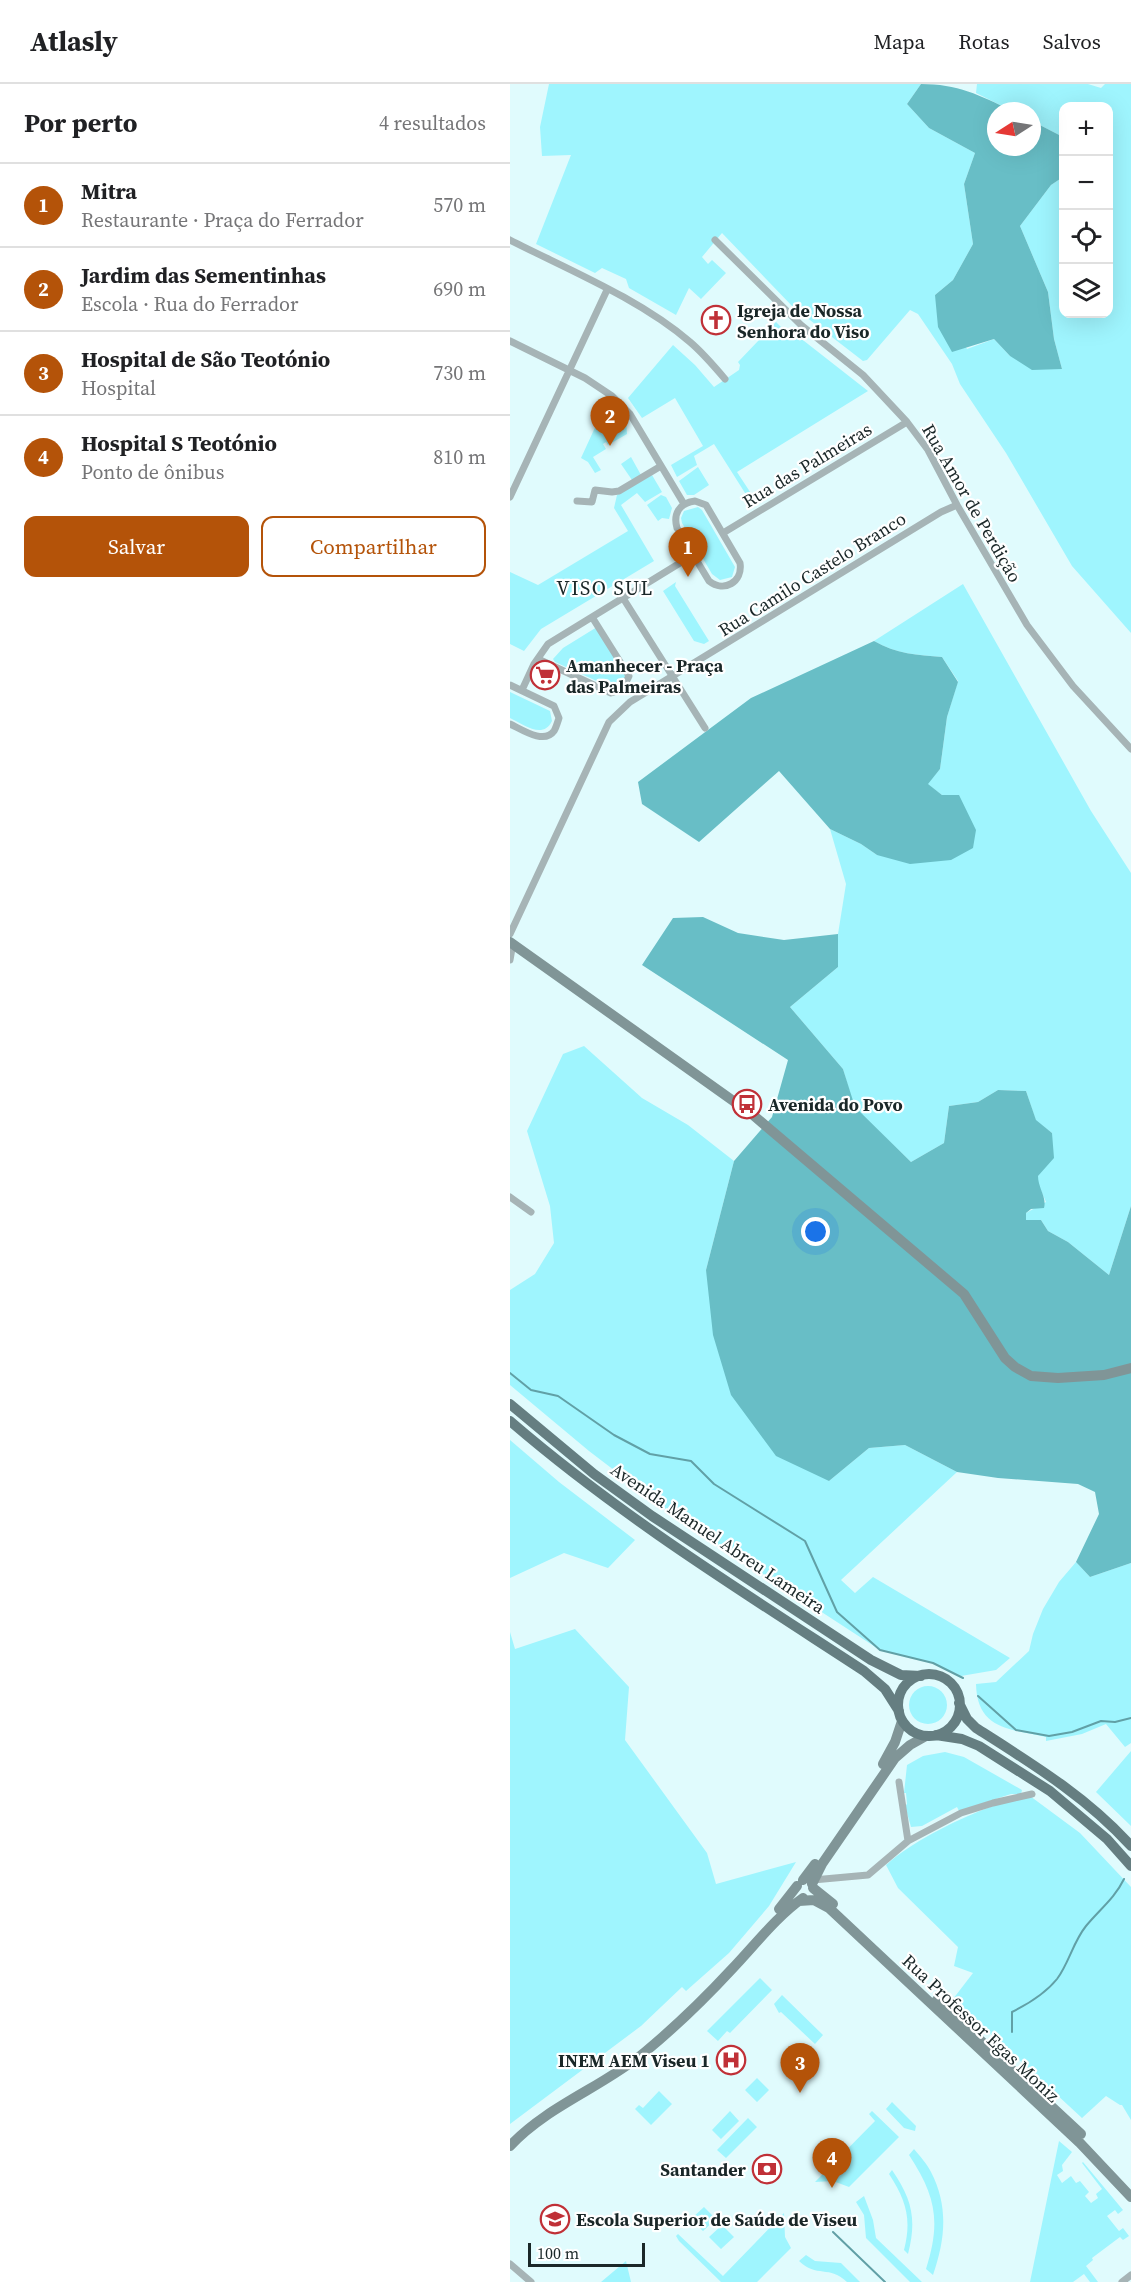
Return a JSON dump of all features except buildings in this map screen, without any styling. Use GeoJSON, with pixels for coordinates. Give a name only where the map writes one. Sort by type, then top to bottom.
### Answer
{"type":"FeatureCollection","features":[{"type":"Feature","properties":{"kind":"main road","name":"Avenida Manuel Abreu Lameira"},"geometry":{"type":"LineString","coordinates":[[510,1404],[594,1474],[658,1520],[871,1660],[901,1675],[921,1676]]}},
{"type":"Feature","properties":{"kind":"main road","name":"Avenida Manuel Abreu Lameira"},"geometry":{"type":"LineString","coordinates":[[510,1421],[586,1483],[663,1539],[864,1671],[885,1689],[900,1716]]}},
{"type":"Feature","properties":{"kind":"main road"},"geometry":{"type":"LineString","coordinates":[[1131,1846],[1100,1814],[1079,1797],[976,1728],[967,1719],[955,1689],[943,1678],[921,1676],[910,1681],[903,1689],[898,1700],[900,1716],[917,1734],[962,1739],[979,1746],[1050,1791],[1107,1839],[1131,1866]]}},
{"type":"Feature","properties":{"kind":"main road"},"geometry":{"type":"LineString","coordinates":[[931,1736],[944,1732],[956,1720],[959,1703]]}},
{"type":"Feature","properties":{"kind":"street"},"geometry":{"type":"LineString","coordinates":[[510,240],[607,290],[670,326],[692,343],[725,379]]}},
{"type":"Feature","properties":{"kind":"street","name":"Rua Amor de Perdição"},"geometry":{"type":"LineString","coordinates":[[715,240],[801,325],[863,375],[907,422],[928,450],[957,505],[1027,625],[1073,686],[1131,749]]}},
{"type":"Feature","properties":{"kind":"street"},"geometry":{"type":"LineString","coordinates":[[510,497],[607,290]]}},
{"type":"Feature","properties":{"kind":"street"},"geometry":{"type":"LineString","coordinates":[[510,341],[585,378],[612,396],[630,414],[684,504]]}},
{"type":"Feature","properties":{"kind":"street","name":"Rua das Palmeiras"},"geometry":{"type":"LineString","coordinates":[[723,533],[907,422]]}},
{"type":"Feature","properties":{"kind":"street"},"geometry":{"type":"LineString","coordinates":[[577,501],[592,502],[595,490],[619,491],[661,466]]}},
{"type":"Feature","properties":{"kind":"street"},"geometry":{"type":"LineString","coordinates":[[694,501],[706,505],[723,533],[740,563],[740,574],[733,583],[727,586],[715,586],[709,581],[677,528],[675,520],[677,512],[684,504],[694,501]]}},
{"type":"Feature","properties":{"kind":"street","name":"Rua Camilo Castelo Branco"},"geometry":{"type":"LineString","coordinates":[[510,960],[511,940],[609,722],[630,702],[957,505]]}},
{"type":"Feature","properties":{"kind":"street"},"geometry":{"type":"LineString","coordinates":[[522,690],[548,644],[693,555]]}},
{"type":"Feature","properties":{"kind":"street"},"geometry":{"type":"LineString","coordinates":[[623,598],[705,729]]}},
{"type":"Feature","properties":{"kind":"street"},"geometry":{"type":"LineString","coordinates":[[538,659],[611,693],[626,684],[629,676],[592,617]]}},
{"type":"Feature","properties":{"kind":"street"},"geometry":{"type":"LineString","coordinates":[[510,685],[554,706],[559,718],[554,732],[546,737],[539,737],[510,724]]}},
{"type":"Feature","properties":{"kind":"street"},"geometry":{"type":"LineString","coordinates":[[511,940],[762,1122],[964,1294],[999,1349],[1015,1367],[1031,1376],[1058,1378],[1104,1375],[1131,1368]]}},
{"type":"Feature","properties":{"kind":"street"},"geometry":{"type":"LineString","coordinates":[[510,1197],[531,1212]]}},
{"type":"Feature","properties":{"kind":"street"},"geometry":{"type":"LineString","coordinates":[[806,1888],[821,1857],[889,1754],[900,1716]]}},
{"type":"Feature","properties":{"kind":"street"},"geometry":{"type":"LineString","coordinates":[[510,2146],[542,2119],[622,2069],[647,2050],[730,1971],[806,1888],[895,1758],[909,1745],[931,1736]]}},
{"type":"Feature","properties":{"kind":"street"},"geometry":{"type":"LineString","coordinates":[[898,1782],[908,1841]]}},
{"type":"Feature","properties":{"kind":"street"},"geometry":{"type":"LineString","coordinates":[[510,2137],[531,2119],[614,2067],[649,2040],[741,1951],[787,1900],[806,1888],[868,1875],[908,1841],[961,1813],[1032,1794]]}},
{"type":"Feature","properties":{"kind":"street","name":"Rua Professor Egas Moniz"},"geometry":{"type":"LineString","coordinates":[[806,1888],[1047,2102],[1093,2145],[1131,2186]]}},
{"type":"Feature","properties":{"kind":"street","name":"Rua Professor Egas Moniz"},"geometry":{"type":"LineString","coordinates":[[806,1888],[814,1900],[829,1908],[1080,2143],[1131,2197]]}},
{"type":"Feature","properties":{"kind":"street"},"geometry":{"type":"LineString","coordinates":[[510,2264],[531,2282]]}},
{"type":"Feature","properties":{"kind":"street"},"geometry":{"type":"LineString","coordinates":[[1122,2282],[1131,2275]]}},
{"type":"Feature","properties":{"kind":"shaded area"},"geometry":{"type":"Polygon","coordinates":[[[549,84],[921,84],[907,104],[929,128],[975,153],[964,184],[973,244],[953,280],[935,295],[967,349],[994,339],[1010,356],[1062,369],[1054,339],[1048,292],[1020,226],[1051,185],[1059,180],[1059,318],[1113,318],[1113,102],[1059,102],[1059,135],[1041,126],[1041,102],[994,102],[976,93],[977,84],[1088,84],[1101,88],[1105,84],[1131,84],[1131,633],[1072,566],[1006,453],[960,384],[952,364],[918,314],[910,310],[867,360],[863,361],[793,307],[722,233],[702,257],[708,264],[712,260],[726,273],[701,299],[689,288],[676,315],[629,288],[626,279],[602,268],[595,273],[536,244],[571,155],[542,156],[540,127],[549,84]]]}},
{"type":"Feature","properties":{"kind":"shaded area"},"geometry":{"type":"Polygon","coordinates":[[[921,84],[957,88],[993,102],[987,102],[987,156],[1041,156],[1041,126],[1059,135],[1059,180],[1051,185],[1020,226],[1048,292],[1054,339],[1062,369],[1032,370],[1010,356],[994,339],[952,352],[938,327],[935,295],[953,280],[973,244],[964,184],[975,153],[929,128],[907,104],[921,84]]]}},
{"type":"Feature","properties":{"kind":"shaded area"},"geometry":{"type":"Polygon","coordinates":[[[776,322],[793,339],[799,337],[868,391],[737,472],[756,501],[752,504],[714,444],[694,456],[697,465],[677,477],[671,465],[703,446],[675,398],[642,418],[628,398],[673,345],[714,387],[739,370],[738,362],[776,322]]]}},
{"type":"Feature","properties":{"kind":"shaded area"},"geometry":{"type":"Polygon","coordinates":[[[612,404],[626,420],[627,434],[608,445],[606,442],[603,444],[606,449],[593,457],[601,470],[595,473],[588,462],[581,458],[598,421],[612,404]]]}},
{"type":"Feature","properties":{"kind":"shaded area"},"geometry":{"type":"Polygon","coordinates":[[[631,457],[641,475],[632,480],[621,464],[631,457]]]}},
{"type":"Feature","properties":{"kind":"shaded area"},"geometry":{"type":"Polygon","coordinates":[[[698,467],[709,485],[694,495],[687,495],[679,481],[698,467]]]}},
{"type":"Feature","properties":{"kind":"shaded area"},"geometry":{"type":"Polygon","coordinates":[[[652,475],[662,492],[645,502],[637,493],[621,505],[654,561],[541,629],[524,651],[510,644],[510,572],[538,585],[628,531],[614,508],[617,495],[652,475]]]}},
{"type":"Feature","properties":{"kind":"shaded area"},"geometry":{"type":"Polygon","coordinates":[[[661,495],[666,497],[672,508],[669,519],[662,518],[658,521],[647,505],[661,495]]]}},
{"type":"Feature","properties":{"kind":"shaded area"},"geometry":{"type":"Polygon","coordinates":[[[698,507],[702,510],[735,567],[732,577],[720,580],[712,574],[682,523],[681,518],[684,511],[698,507]]]}},
{"type":"Feature","properties":{"kind":"shaded area"},"geometry":{"type":"Polygon","coordinates":[[[676,582],[675,586],[709,641],[704,644],[694,641],[663,591],[676,582]]]}},
{"type":"Feature","properties":{"kind":"shaded area"},"geometry":{"type":"Polygon","coordinates":[[[963,584],[1091,811],[1131,873],[1131,1206],[1109,1275],[1068,1242],[1048,1231],[1041,1220],[1026,1220],[1026,1213],[1046,1202],[1038,1184],[1038,1176],[1052,1133],[1036,1121],[1026,1091],[998,1090],[978,1102],[949,1106],[944,1143],[911,1162],[854,1107],[843,1069],[790,1007],[838,967],[838,934],[846,884],[830,829],[861,844],[877,855],[942,795],[927,784],[940,769],[947,717],[958,681],[942,657],[899,651],[874,641],[963,584]]]}},
{"type":"Feature","properties":{"kind":"shaded area"},"geometry":{"type":"Polygon","coordinates":[[[597,627],[626,674],[622,682],[610,687],[555,662],[553,659],[563,648],[597,627]]]}},
{"type":"Feature","properties":{"kind":"shaded area"},"geometry":{"type":"Polygon","coordinates":[[[874,641],[899,651],[942,657],[958,682],[947,717],[940,769],[928,784],[942,795],[959,795],[976,830],[973,848],[951,860],[910,864],[877,855],[861,844],[830,829],[779,771],[699,842],[642,804],[638,782],[751,698],[874,641]]]}},
{"type":"Feature","properties":{"kind":"shaded area"},"geometry":{"type":"Polygon","coordinates":[[[510,692],[550,711],[552,721],[548,727],[532,729],[510,718],[510,692]]]}},
{"type":"Feature","properties":{"kind":"shaded area"},"geometry":{"type":"Polygon","coordinates":[[[703,917],[738,933],[784,940],[838,934],[838,967],[790,1007],[843,1069],[855,1107],[911,1162],[944,1143],[949,1106],[978,1102],[998,1090],[1026,1091],[1036,1120],[1052,1133],[1054,1158],[1038,1176],[1044,1208],[1031,1209],[1026,1213],[1026,1220],[1041,1220],[1048,1231],[1068,1242],[1109,1275],[1131,1206],[1131,1563],[1090,1577],[1076,1562],[1099,1514],[1095,1492],[1078,1484],[998,1478],[957,1472],[905,1445],[869,1448],[829,1481],[776,1456],[731,1395],[713,1335],[706,1270],[734,1161],[772,1117],[788,1060],[642,965],[673,918],[703,917]]]}},
{"type":"Feature","properties":{"kind":"shaded area"},"geometry":{"type":"Polygon","coordinates":[[[584,1046],[642,1098],[688,1125],[734,1161],[706,1270],[829,1481],[869,1448],[905,1445],[957,1472],[841,1580],[855,1593],[873,1577],[1010,1658],[996,1670],[961,1676],[933,1663],[880,1650],[685,1523],[589,1451],[510,1385],[510,1290],[535,1274],[554,1243],[550,1206],[527,1131],[563,1054],[584,1046]]]}},
{"type":"Feature","properties":{"kind":"shaded area"},"geometry":{"type":"Polygon","coordinates":[[[510,1440],[559,1482],[635,1540],[608,1568],[564,1553],[510,1578],[510,1440]]]}},
{"type":"Feature","properties":{"kind":"shaded area"},"geometry":{"type":"Polygon","coordinates":[[[1076,1562],[1090,1577],[1131,1563],[1131,1743],[1125,1747],[1106,1724],[1082,1734],[1046,1741],[1046,1737],[1008,1729],[989,1718],[982,1710],[978,1699],[976,1684],[996,1682],[1029,1651],[1043,1609],[1059,1582],[1076,1562]]]}},
{"type":"Feature","properties":{"kind":"shaded area"},"geometry":{"type":"Polygon","coordinates":[[[575,1629],[629,1687],[625,1740],[707,1853],[716,1884],[796,1862],[769,1906],[729,1953],[686,1991],[682,1987],[641,2026],[510,2124],[510,1632],[515,1649],[575,1629]]]}},
{"type":"Feature","properties":{"kind":"shaded area"},"geometry":{"type":"Polygon","coordinates":[[[928,1686],[942,1691],[947,1705],[942,1719],[928,1724],[914,1719],[909,1705],[914,1691],[928,1686]]]}},
{"type":"Feature","properties":{"kind":"shaded area"},"geometry":{"type":"Polygon","coordinates":[[[1131,1751],[1131,1826],[1096,1792],[1131,1751]]]}},
{"type":"Feature","properties":{"kind":"shaded area"},"geometry":{"type":"Polygon","coordinates":[[[945,1752],[964,1757],[1022,1790],[1021,1794],[1011,1794],[959,1811],[957,1807],[922,1826],[911,1827],[905,1806],[907,1804],[906,1793],[904,1793],[907,1765],[923,1756],[945,1752]]]}},
{"type":"Feature","properties":{"kind":"shaded area"},"geometry":{"type":"Polygon","coordinates":[[[1030,1796],[1080,1833],[1131,1887],[1131,2120],[1122,2105],[1106,2096],[1082,2118],[953,1999],[973,1973],[954,1966],[958,1947],[898,1888],[886,1865],[933,1833],[960,1820],[996,1805],[1030,1796]]]}},
{"type":"Feature","properties":{"kind":"shaded area"},"geometry":{"type":"Polygon","coordinates":[[[760,1978],[772,1990],[730,2033],[727,2031],[718,2041],[707,2031],[760,1978]]]}},
{"type":"Feature","properties":{"kind":"shaded area"},"geometry":{"type":"Polygon","coordinates":[[[782,1995],[823,2035],[815,2044],[781,2012],[779,2013],[774,2004],[782,1995]]]}},
{"type":"Feature","properties":{"kind":"shaded area"},"geometry":{"type":"Polygon","coordinates":[[[757,2078],[769,2090],[757,2102],[745,2090],[757,2078]]]}},
{"type":"Feature","properties":{"kind":"shaded area"},"geometry":{"type":"Polygon","coordinates":[[[659,2091],[672,2104],[651,2125],[635,2109],[639,2105],[643,2108],[659,2091]]]}},
{"type":"Feature","properties":{"kind":"shaded area"},"geometry":{"type":"Polygon","coordinates":[[[892,2102],[916,2126],[915,2131],[904,2128],[886,2109],[892,2102]]]}},
{"type":"Feature","properties":{"kind":"shaded area"},"geometry":{"type":"Polygon","coordinates":[[[730,2111],[739,2121],[721,2139],[712,2130],[730,2111]]]}},
{"type":"Feature","properties":{"kind":"shaded area"},"geometry":{"type":"Polygon","coordinates":[[[872,2111],[899,2137],[849,2187],[833,2181],[815,2182],[875,2121],[869,2114],[872,2111]]]}},
{"type":"Feature","properties":{"kind":"shaded area"},"geometry":{"type":"Polygon","coordinates":[[[748,2118],[757,2127],[726,2158],[717,2150],[748,2118]]]}},
{"type":"Feature","properties":{"kind":"shaded area"},"geometry":{"type":"Polygon","coordinates":[[[1059,2141],[1072,2152],[1062,2165],[1063,2171],[1057,2175],[1062,2183],[1071,2176],[1076,2183],[1080,2181],[1089,2192],[1085,2196],[1091,2203],[1098,2198],[1096,2194],[1102,2189],[1083,2162],[1123,2210],[1118,2214],[1115,2210],[1107,2216],[1119,2231],[1123,2228],[1129,2236],[1123,2240],[1120,2237],[1092,2258],[1093,2260],[1086,2266],[1098,2282],[1090,2282],[1084,2274],[1073,2282],[1030,2282],[1059,2141]]]}},
{"type":"Feature","properties":{"kind":"shaded area"},"geometry":{"type":"Polygon","coordinates":[[[914,2149],[931,2172],[941,2198],[943,2211],[940,2249],[933,2275],[926,2269],[933,2237],[933,2210],[925,2184],[909,2155],[914,2149]]]}},
{"type":"Feature","properties":{"kind":"shaded area"},"geometry":{"type":"Polygon","coordinates":[[[892,2170],[904,2190],[911,2210],[912,2230],[908,2254],[904,2250],[907,2229],[906,2210],[900,2192],[889,2174],[892,2170]]]}},
{"type":"Feature","properties":{"kind":"shaded area"},"geometry":{"type":"Polygon","coordinates":[[[864,2196],[873,2220],[876,2238],[922,2282],[910,2282],[866,2238],[864,2215],[856,2202],[864,2196]]]}},
{"type":"Feature","properties":{"kind":"shaded area"},"geometry":{"type":"Polygon","coordinates":[[[704,2207],[716,2219],[703,2231],[691,2219],[704,2207]]]}},
{"type":"Feature","properties":{"kind":"shaded area"},"geometry":{"type":"Polygon","coordinates":[[[784,2213],[785,2237],[791,2248],[757,2282],[721,2282],[676,2236],[678,2234],[723,2276],[784,2213]]]}},
{"type":"Feature","properties":{"kind":"shaded area"},"geometry":{"type":"Polygon","coordinates":[[[722,2225],[734,2237],[721,2249],[709,2237],[722,2225]]]}},
{"type":"Feature","properties":{"kind":"shaded area"},"geometry":{"type":"Polygon","coordinates":[[[806,2255],[815,2261],[841,2263],[860,2282],[847,2282],[835,2274],[805,2266],[799,2261],[806,2255]]]}},
{"type":"Feature","properties":{"kind":"shaded area"},"geometry":{"type":"Polygon","coordinates":[[[626,2261],[631,2282],[601,2282],[626,2261]]]}},
{"type":"Feature","properties":{"kind":"waterway"},"geometry":{"type":"LineString","coordinates":[[510,1373],[531,1390],[558,1396],[614,1435],[650,1454],[691,1461],[714,1484],[805,1541],[837,1612],[880,1650],[933,1663],[963,1678]]}},
{"type":"Feature","properties":{"kind":"waterway"},"geometry":{"type":"LineString","coordinates":[[978,1696],[1016,1730],[1049,1736],[1072,1732],[1101,1721],[1115,1722],[1131,1718]]}},
{"type":"Feature","properties":{"kind":"waterway"},"geometry":{"type":"LineString","coordinates":[[1012,2032],[1012,2012],[1036,1998],[1057,1979],[1082,1932],[1124,1879]]}},
{"type":"Feature","properties":{"kind":"waterway"},"geometry":{"type":"LineString","coordinates":[[833,2232],[885,2282]]}},
{"type":"Feature","properties":{"kind":"place","name":"Igreja de Nossa Senhora do Viso"},"geometry":{"type":"Point","coordinates":[716,320]}},
{"type":"Feature","properties":{"kind":"place","name":"Jardim das Sementinhas"},"geometry":{"type":"Point","coordinates":[610,446]}},
{"type":"Feature","properties":{"kind":"place","name":"Mitra"},"geometry":{"type":"Point","coordinates":[688,577]}},
{"type":"Feature","properties":{"kind":"place","name":"Amanhecer - Praça das Palmeiras"},"geometry":{"type":"Point","coordinates":[545,675]}},
{"type":"Feature","properties":{"kind":"place","name":"Avenida do Povo"},"geometry":{"type":"Point","coordinates":[747,1104]}},
{"type":"Feature","properties":{"kind":"place","name":"INEM AEM Viseu 1"},"geometry":{"type":"Point","coordinates":[731,2060]}},
{"type":"Feature","properties":{"kind":"place","name":"Hospital de São Teotónio"},"geometry":{"type":"Point","coordinates":[800,2093]}},
{"type":"Feature","properties":{"kind":"place","name":"Santander"},"geometry":{"type":"Point","coordinates":[767,2169]}},
{"type":"Feature","properties":{"kind":"place","name":"Hospital S Teotónio"},"geometry":{"type":"Point","coordinates":[832,2188]}},
{"type":"Feature","properties":{"kind":"place","name":"Escola Superior de Saúde de Viseu"},"geometry":{"type":"Point","coordinates":[555,2219]}},
{"type":"Feature","properties":{"kind":"district","name":"VISO SUL"},"geometry":{"type":"Point","coordinates":[605,588]}}]}
